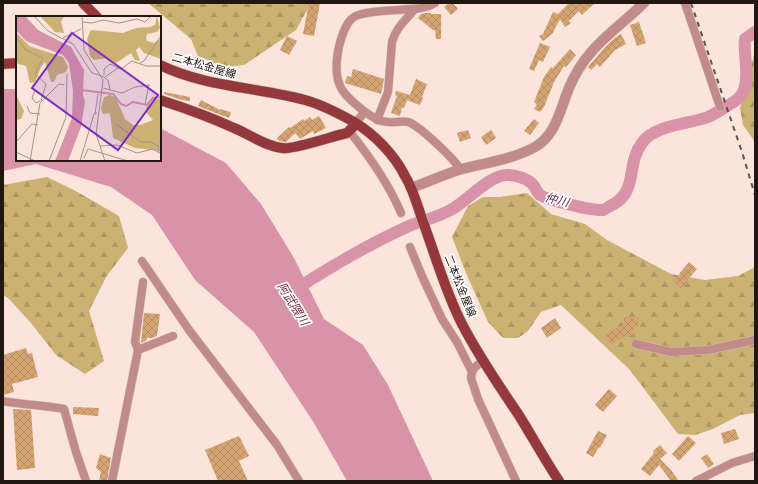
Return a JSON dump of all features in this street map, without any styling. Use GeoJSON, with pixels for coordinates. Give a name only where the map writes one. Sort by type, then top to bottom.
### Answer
{"type":"FeatureCollection","features":[{"type":"Feature","properties":{"kind":"main road"},"geometry":{"type":"LineString","coordinates":[[83,3],[96,16]]}},
{"type":"Feature","properties":{"kind":"main road"},"geometry":{"type":"LineString","coordinates":[[3,64],[16,63]]}},
{"type":"Feature","properties":{"kind":"main road","name":"二本松金屋線"},"geometry":{"type":"LineString","coordinates":[[161,65],[184,75],[240,88],[264,91],[305,100],[334,111],[368,132],[396,162],[411,188],[452,304],[483,362],[559,481]]}},
{"type":"Feature","properties":{"kind":"main road"},"geometry":{"type":"LineString","coordinates":[[161,100],[194,112],[282,148],[350,132],[355,123]]}},
{"type":"Feature","properties":{"kind":"street"},"geometry":{"type":"LineString","coordinates":[[435,3],[415,9],[362,14],[353,18],[342,37],[337,56],[337,74],[339,85],[348,99],[377,120],[385,123],[410,122],[450,157],[461,170]]}},
{"type":"Feature","properties":{"kind":"street"},"geometry":{"type":"LineString","coordinates":[[685,3],[720,107]]}},
{"type":"Feature","properties":{"kind":"street"},"geometry":{"type":"LineString","coordinates":[[411,188],[461,170],[520,154],[542,142],[556,124],[569,87],[581,64],[599,42],[639,5]]}},
{"type":"Feature","properties":{"kind":"street"},"geometry":{"type":"LineString","coordinates":[[377,120],[388,92],[394,34],[397,28],[415,9]]}},
{"type":"Feature","properties":{"kind":"street"},"geometry":{"type":"LineString","coordinates":[[355,123],[365,112]]}},
{"type":"Feature","properties":{"kind":"street"},"geometry":{"type":"LineString","coordinates":[[350,132],[386,184],[401,212]]}},
{"type":"Feature","properties":{"kind":"street"},"geometry":{"type":"LineString","coordinates":[[410,247],[439,313],[457,342],[472,372]]}},
{"type":"Feature","properties":{"kind":"street"},"geometry":{"type":"LineString","coordinates":[[142,260],[189,330],[277,445],[299,481]]}},
{"type":"Feature","properties":{"kind":"street"},"geometry":{"type":"LineString","coordinates":[[112,481],[138,350],[135,342],[143,282]]}},
{"type":"Feature","properties":{"kind":"street"},"geometry":{"type":"LineString","coordinates":[[138,350],[173,336]]}},
{"type":"Feature","properties":{"kind":"street"},"geometry":{"type":"LineString","coordinates":[[636,344],[670,352],[708,350],[755,340]]}},
{"type":"Feature","properties":{"kind":"street"},"geometry":{"type":"LineString","coordinates":[[483,362],[475,367],[471,378],[478,399],[516,481]]}},
{"type":"Feature","properties":{"kind":"street"},"geometry":{"type":"LineString","coordinates":[[3,400],[29,406],[42,405],[64,408],[76,452],[86,481]]}},
{"type":"Feature","properties":{"kind":"street"},"geometry":{"type":"LineString","coordinates":[[696,481],[732,463],[755,456]]}},
{"type":"Feature","properties":{"kind":"green space"},"geometry":{"type":"Polygon","coordinates":[[[148,3],[311,3],[296,30],[244,65],[225,67],[198,56],[191,39],[148,3]]]}},
{"type":"Feature","properties":{"kind":"green space"},"geometry":{"type":"Polygon","coordinates":[[[755,51],[755,142],[743,125],[740,108],[755,51]]]}},
{"type":"Feature","properties":{"kind":"green space"},"geometry":{"type":"Polygon","coordinates":[[[47,177],[74,190],[119,216],[128,248],[106,277],[89,311],[104,361],[85,374],[56,355],[31,323],[8,298],[3,295],[3,185],[47,177]]]}},
{"type":"Feature","properties":{"kind":"green space"},"geometry":{"type":"Polygon","coordinates":[[[527,193],[551,214],[585,224],[607,240],[671,274],[705,280],[738,276],[755,267],[755,413],[740,415],[713,429],[695,435],[678,434],[630,370],[561,305],[541,312],[528,331],[518,338],[503,338],[488,322],[452,237],[468,206],[483,197],[500,197],[527,193]]]}},
{"type":"Feature","properties":{"kind":"water","name":"阿武隈川"},"geometry":{"type":"Polygon","coordinates":[[[3,89],[16,89],[16,161],[161,161],[161,129],[226,163],[261,204],[294,258],[324,319],[363,345],[388,385],[433,481],[347,481],[314,423],[254,332],[195,280],[152,215],[111,187],[36,164],[3,171],[3,89]]]}},
{"type":"Feature","properties":{"kind":"building"},"geometry":{"type":"Polygon","coordinates":[[[309,3],[320,3],[314,36],[303,34],[309,3]]]}},
{"type":"Feature","properties":{"kind":"building"},"geometry":{"type":"Polygon","coordinates":[[[449,3],[453,3],[458,9],[451,15],[444,7],[449,3]]]}},
{"type":"Feature","properties":{"kind":"building"},"geometry":{"type":"Polygon","coordinates":[[[569,3],[595,3],[582,15],[579,11],[569,21],[571,23],[565,27],[560,19],[552,34],[543,41],[539,36],[543,34],[553,12],[558,14],[569,3]]]}},
{"type":"Feature","properties":{"kind":"building"},"geometry":{"type":"Polygon","coordinates":[[[421,14],[441,14],[441,39],[436,39],[435,30],[418,18],[421,14]]]}},
{"type":"Feature","properties":{"kind":"building"},"geometry":{"type":"Polygon","coordinates":[[[639,22],[646,43],[637,46],[630,25],[639,22]]]}},
{"type":"Feature","properties":{"kind":"building"},"geometry":{"type":"Polygon","coordinates":[[[621,34],[626,44],[615,50],[600,67],[597,64],[591,70],[588,67],[606,46],[621,34]]]}},
{"type":"Feature","properties":{"kind":"building"},"geometry":{"type":"Polygon","coordinates":[[[287,36],[297,41],[289,55],[280,50],[287,36]]]}},
{"type":"Feature","properties":{"kind":"building"},"geometry":{"type":"Polygon","coordinates":[[[540,43],[550,47],[543,62],[539,60],[534,71],[529,69],[540,43]]]}},
{"type":"Feature","properties":{"kind":"building"},"geometry":{"type":"Polygon","coordinates":[[[570,49],[576,55],[566,67],[564,66],[554,82],[544,107],[540,112],[534,109],[537,104],[534,102],[544,77],[551,67],[553,68],[570,49]]]}},
{"type":"Feature","properties":{"kind":"building"},"geometry":{"type":"Polygon","coordinates":[[[353,69],[384,79],[381,94],[345,83],[347,76],[351,77],[353,69]]]}},
{"type":"Feature","properties":{"kind":"building"},"geometry":{"type":"Polygon","coordinates":[[[416,79],[427,84],[420,105],[407,100],[404,108],[402,107],[400,116],[391,113],[397,96],[395,95],[396,91],[410,95],[416,79]]]}},
{"type":"Feature","properties":{"kind":"building"},"geometry":{"type":"Polygon","coordinates":[[[164,92],[190,97],[190,101],[164,94],[164,92]]]}},
{"type":"Feature","properties":{"kind":"building"},"geometry":{"type":"Polygon","coordinates":[[[201,100],[220,110],[231,112],[229,118],[198,106],[201,100]]]}},
{"type":"Feature","properties":{"kind":"building"},"geometry":{"type":"Polygon","coordinates":[[[319,116],[326,128],[314,134],[313,131],[300,139],[295,133],[286,142],[279,141],[277,138],[289,127],[290,128],[303,119],[304,121],[310,117],[312,120],[319,116]]]}},
{"type":"Feature","properties":{"kind":"building"},"geometry":{"type":"Polygon","coordinates":[[[534,119],[539,123],[530,135],[524,131],[534,119]]]}},
{"type":"Feature","properties":{"kind":"building"},"geometry":{"type":"Polygon","coordinates":[[[468,130],[471,138],[460,142],[457,133],[468,130]]]}},
{"type":"Feature","properties":{"kind":"building"},"geometry":{"type":"Polygon","coordinates":[[[491,130],[496,138],[486,145],[481,137],[491,130]]]}},
{"type":"Feature","properties":{"kind":"building"},"geometry":{"type":"Polygon","coordinates":[[[689,262],[697,269],[685,283],[686,285],[681,289],[673,280],[680,275],[679,274],[689,262]]]}},
{"type":"Feature","properties":{"kind":"building"},"geometry":{"type":"Polygon","coordinates":[[[144,313],[160,314],[157,336],[147,338],[146,341],[141,343],[144,313]]]}},
{"type":"Feature","properties":{"kind":"building"},"geometry":{"type":"Polygon","coordinates":[[[624,317],[639,318],[638,326],[633,326],[635,335],[630,336],[629,334],[610,345],[605,335],[623,325],[624,317]]]}},
{"type":"Feature","properties":{"kind":"building"},"geometry":{"type":"Polygon","coordinates":[[[555,318],[561,328],[547,338],[541,328],[555,318]]]}},
{"type":"Feature","properties":{"kind":"building"},"geometry":{"type":"Polygon","coordinates":[[[26,348],[28,354],[32,353],[38,377],[12,384],[14,392],[3,395],[3,355],[26,348]]]}},
{"type":"Feature","properties":{"kind":"building"},"geometry":{"type":"Polygon","coordinates":[[[609,389],[617,396],[603,412],[595,405],[609,389]]]}},
{"type":"Feature","properties":{"kind":"building"},"geometry":{"type":"Polygon","coordinates":[[[73,407],[99,408],[98,416],[73,414],[73,407]]]}},
{"type":"Feature","properties":{"kind":"building"},"geometry":{"type":"Polygon","coordinates":[[[13,409],[31,410],[35,468],[17,470],[13,409]]]}},
{"type":"Feature","properties":{"kind":"building"},"geometry":{"type":"Polygon","coordinates":[[[735,429],[739,439],[724,444],[721,433],[735,429]]]}},
{"type":"Feature","properties":{"kind":"building"},"geometry":{"type":"Polygon","coordinates":[[[598,431],[607,435],[593,457],[586,453],[598,431]]]}},
{"type":"Feature","properties":{"kind":"building"},"geometry":{"type":"Polygon","coordinates":[[[239,436],[249,456],[239,461],[248,481],[218,481],[205,450],[239,436]]]}},
{"type":"Feature","properties":{"kind":"building"},"geometry":{"type":"Polygon","coordinates":[[[688,436],[696,443],[679,461],[672,454],[688,436]]]}},
{"type":"Feature","properties":{"kind":"building"},"geometry":{"type":"Polygon","coordinates":[[[660,445],[667,453],[660,459],[679,481],[671,481],[659,465],[650,476],[641,469],[654,453],[653,451],[660,445]]]}},
{"type":"Feature","properties":{"kind":"building"},"geometry":{"type":"Polygon","coordinates":[[[100,454],[111,458],[107,481],[99,481],[101,472],[96,468],[100,454]]]}},
{"type":"Feature","properties":{"kind":"building"},"geometry":{"type":"Polygon","coordinates":[[[707,454],[714,464],[708,468],[701,458],[707,454]]]}},
{"type":"Feature","properties":{"kind":"waterway","name":"仲川"},"geometry":{"type":"LineString","coordinates":[[293,291],[379,240],[409,226],[449,211],[487,183],[500,176],[511,175],[526,179],[534,186],[539,194],[550,199],[590,209],[606,209],[614,204],[626,192],[637,151],[648,137],[663,129],[708,117],[737,100],[746,84],[745,39],[755,32]]}},
{"type":"Feature","properties":{"kind":"railway"},"geometry":{"type":"LineString","coordinates":[[691,3],[742,152],[755,195]]}}]}
